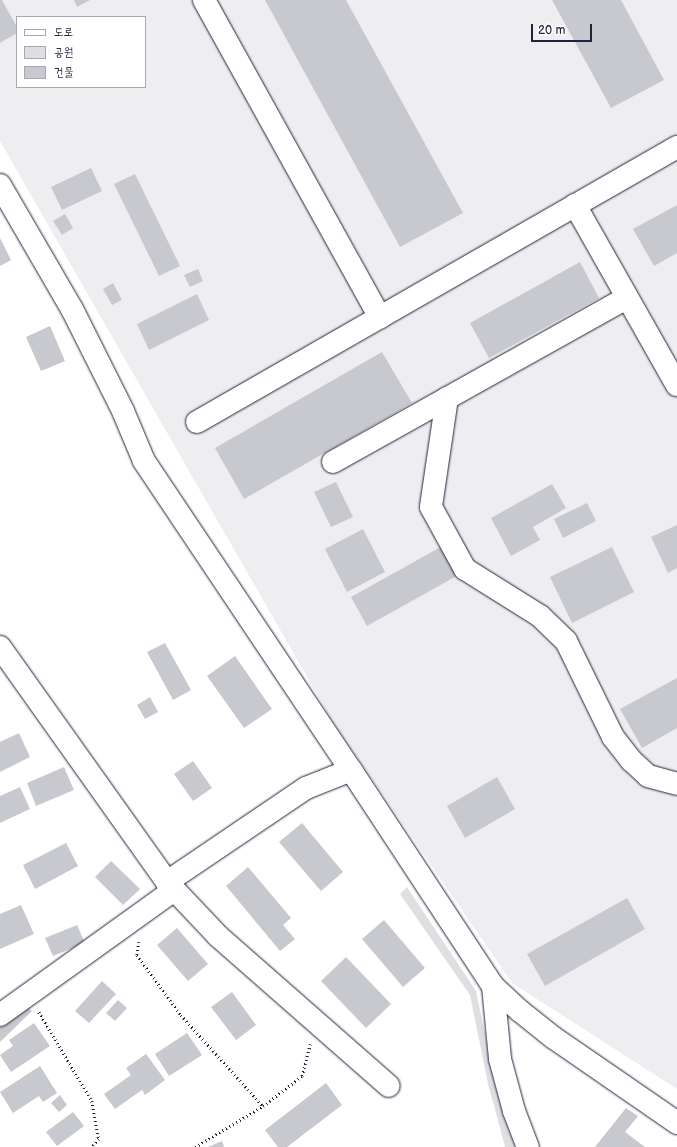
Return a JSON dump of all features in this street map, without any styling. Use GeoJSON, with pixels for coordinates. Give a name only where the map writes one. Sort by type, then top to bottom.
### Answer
{"type":"FeatureCollection","features":[{"type":"Feature","properties":{"kind":"street"},"geometry":{"type":"LineString","coordinates":[[204,0],[380,317]]}},
{"type":"Feature","properties":{"kind":"street"},"geometry":{"type":"LineString","coordinates":[[197,422],[677,147]]}},
{"type":"Feature","properties":{"kind":"street"},"geometry":{"type":"LineString","coordinates":[[0,185],[72,309],[123,411],[144,462],[351,770],[493,986],[520,1011],[554,1038],[677,1123]]}},
{"type":"Feature","properties":{"kind":"street"},"geometry":{"type":"LineString","coordinates":[[575,205],[677,385]]}},
{"type":"Feature","properties":{"kind":"street"},"geometry":{"type":"LineString","coordinates":[[333,462],[627,298]]}},
{"type":"Feature","properties":{"kind":"street"},"geometry":{"type":"LineString","coordinates":[[447,398],[431,507],[465,569],[540,616],[566,641],[613,737],[632,761],[648,776],[677,784]]}},
{"type":"Feature","properties":{"kind":"street"},"geometry":{"type":"LineString","coordinates":[[0,647],[170,886],[218,936],[389,1086]]}},
{"type":"Feature","properties":{"kind":"street"},"geometry":{"type":"LineString","coordinates":[[0,1015],[28,993],[142,912],[170,886],[306,788],[351,770]]}},
{"type":"Feature","properties":{"kind":"street"},"geometry":{"type":"LineString","coordinates":[[493,986],[500,1059],[514,1111],[528,1147]]}},
{"type":"Feature","properties":{"kind":"path"},"geometry":{"type":"LineString","coordinates":[[142,912],[138,955],[181,1015],[217,1053],[262,1106]]}},
{"type":"Feature","properties":{"kind":"path"},"geometry":{"type":"LineString","coordinates":[[28,993],[92,1102],[100,1139],[92,1147]]}},
{"type":"Feature","properties":{"kind":"path"},"geometry":{"type":"LineString","coordinates":[[196,1147],[262,1106],[302,1076],[315,1021]]}},
{"type":"Feature","properties":{"kind":"shaded area"},"geometry":{"type":"Polygon","coordinates":[[[0,0],[677,0],[677,1089],[512,983],[334,724],[0,141],[0,0]]]}},
{"type":"Feature","properties":{"kind":"green space"},"geometry":{"type":"Polygon","coordinates":[[[407,887],[476,991],[497,1090],[515,1147],[505,1147],[488,1084],[470,995],[400,894],[407,887]]]}},
{"type":"Feature","properties":{"kind":"building"},"geometry":{"type":"Polygon","coordinates":[[[0,0],[2,0],[16,25],[16,34],[0,43],[0,0]]]}},
{"type":"Feature","properties":{"kind":"building"},"geometry":{"type":"Polygon","coordinates":[[[74,0],[90,0],[77,7],[74,0]]]}},
{"type":"Feature","properties":{"kind":"building"},"geometry":{"type":"Polygon","coordinates":[[[265,0],[346,0],[463,213],[400,247],[265,0]]]}},
{"type":"Feature","properties":{"kind":"building"},"geometry":{"type":"Polygon","coordinates":[[[552,0],[621,0],[664,80],[611,108],[552,0]]]}},
{"type":"Feature","properties":{"kind":"building"},"geometry":{"type":"Polygon","coordinates":[[[91,168],[102,191],[62,210],[51,187],[91,168]]]}},
{"type":"Feature","properties":{"kind":"building"},"geometry":{"type":"Polygon","coordinates":[[[135,174],[180,266],[159,276],[114,184],[135,174]]]}},
{"type":"Feature","properties":{"kind":"building"},"geometry":{"type":"Polygon","coordinates":[[[677,205],[677,253],[654,266],[633,229],[677,205]]]}},
{"type":"Feature","properties":{"kind":"building"},"geometry":{"type":"Polygon","coordinates":[[[65,214],[73,228],[62,235],[53,221],[65,214]]]}},
{"type":"Feature","properties":{"kind":"building"},"geometry":{"type":"Polygon","coordinates":[[[0,238],[11,260],[0,266],[0,238]]]}},
{"type":"Feature","properties":{"kind":"building"},"geometry":{"type":"Polygon","coordinates":[[[580,262],[599,298],[489,358],[470,323],[580,262]]]}},
{"type":"Feature","properties":{"kind":"building"},"geometry":{"type":"Polygon","coordinates":[[[198,269],[203,281],[190,287],[184,275],[198,269]]]}},
{"type":"Feature","properties":{"kind":"building"},"geometry":{"type":"Polygon","coordinates":[[[113,283],[122,300],[112,305],[103,289],[113,283]]]}},
{"type":"Feature","properties":{"kind":"building"},"geometry":{"type":"Polygon","coordinates":[[[197,294],[209,320],[149,350],[137,324],[197,294]]]}},
{"type":"Feature","properties":{"kind":"building"},"geometry":{"type":"Polygon","coordinates":[[[50,326],[65,361],[41,371],[26,337],[50,326]]]}},
{"type":"Feature","properties":{"kind":"building"},"geometry":{"type":"Polygon","coordinates":[[[382,352],[412,403],[244,499],[215,448],[382,352]]]}},
{"type":"Feature","properties":{"kind":"building"},"geometry":{"type":"Polygon","coordinates":[[[336,482],[353,517],[331,527],[314,492],[336,482]]]}},
{"type":"Feature","properties":{"kind":"building"},"geometry":{"type":"Polygon","coordinates":[[[552,484],[566,508],[533,527],[540,540],[511,556],[491,518],[552,484]]]}},
{"type":"Feature","properties":{"kind":"building"},"geometry":{"type":"Polygon","coordinates":[[[587,503],[596,521],[563,538],[554,519],[587,503]]]}},
{"type":"Feature","properties":{"kind":"building"},"geometry":{"type":"Polygon","coordinates":[[[677,525],[677,568],[668,573],[651,537],[677,525]]]}},
{"type":"Feature","properties":{"kind":"building"},"geometry":{"type":"Polygon","coordinates":[[[363,529],[385,572],[347,592],[325,549],[363,529]]]}},
{"type":"Feature","properties":{"kind":"building"},"geometry":{"type":"Polygon","coordinates":[[[446,544],[462,573],[367,626],[351,597],[446,544]]]}},
{"type":"Feature","properties":{"kind":"building"},"geometry":{"type":"Polygon","coordinates":[[[612,547],[634,592],[572,623],[550,577],[612,547]]]}},
{"type":"Feature","properties":{"kind":"building"},"geometry":{"type":"Polygon","coordinates":[[[165,643],[191,690],[173,700],[147,652],[165,643]]]}},
{"type":"Feature","properties":{"kind":"building"},"geometry":{"type":"Polygon","coordinates":[[[235,656],[272,709],[244,728],[207,676],[235,656]]]}},
{"type":"Feature","properties":{"kind":"building"},"geometry":{"type":"Polygon","coordinates":[[[677,678],[677,728],[642,748],[620,709],[677,678]]]}},
{"type":"Feature","properties":{"kind":"building"},"geometry":{"type":"Polygon","coordinates":[[[150,697],[158,712],[145,719],[137,705],[150,697]]]}},
{"type":"Feature","properties":{"kind":"building"},"geometry":{"type":"Polygon","coordinates":[[[19,733],[30,757],[0,772],[0,742],[19,733]]]}},
{"type":"Feature","properties":{"kind":"building"},"geometry":{"type":"Polygon","coordinates":[[[193,761],[212,788],[193,801],[174,774],[193,761]]]}},
{"type":"Feature","properties":{"kind":"building"},"geometry":{"type":"Polygon","coordinates":[[[64,767],[74,790],[36,806],[27,783],[64,767]]]}},
{"type":"Feature","properties":{"kind":"building"},"geometry":{"type":"Polygon","coordinates":[[[497,777],[515,809],[465,838],[447,806],[497,777]]]}},
{"type":"Feature","properties":{"kind":"building"},"geometry":{"type":"Polygon","coordinates":[[[20,787],[30,809],[0,823],[0,796],[20,787]]]}},
{"type":"Feature","properties":{"kind":"building"},"geometry":{"type":"Polygon","coordinates":[[[302,823],[343,872],[321,891],[279,842],[302,823]]]}},
{"type":"Feature","properties":{"kind":"building"},"geometry":{"type":"Polygon","coordinates":[[[66,843],[78,866],[35,889],[23,865],[66,843]]]}},
{"type":"Feature","properties":{"kind":"building"},"geometry":{"type":"Polygon","coordinates":[[[111,861],[140,889],[123,905],[95,877],[111,861]]]}},
{"type":"Feature","properties":{"kind":"building"},"geometry":{"type":"Polygon","coordinates":[[[248,867],[291,918],[283,925],[295,939],[280,951],[226,886],[248,867]]]}},
{"type":"Feature","properties":{"kind":"building"},"geometry":{"type":"Polygon","coordinates":[[[627,898],[645,929],[545,986],[527,954],[627,898]]]}},
{"type":"Feature","properties":{"kind":"building"},"geometry":{"type":"Polygon","coordinates":[[[21,905],[34,934],[0,949],[0,914],[21,905]]]}},
{"type":"Feature","properties":{"kind":"building"},"geometry":{"type":"Polygon","coordinates":[[[384,920],[425,968],[403,987],[362,939],[384,920]]]}},
{"type":"Feature","properties":{"kind":"building"},"geometry":{"type":"Polygon","coordinates":[[[77,925],[85,943],[53,956],[45,938],[77,925]]]}},
{"type":"Feature","properties":{"kind":"building"},"geometry":{"type":"Polygon","coordinates":[[[177,928],[208,964],[188,981],[157,945],[177,928]]]}},
{"type":"Feature","properties":{"kind":"building"},"geometry":{"type":"Polygon","coordinates":[[[346,957],[391,1004],[366,1028],[321,981],[346,957]]]}},
{"type":"Feature","properties":{"kind":"building"},"geometry":{"type":"Polygon","coordinates":[[[102,981],[116,994],[89,1023],[75,1011],[102,981]]]}},
{"type":"Feature","properties":{"kind":"building"},"geometry":{"type":"Polygon","coordinates":[[[232,992],[256,1025],[236,1040],[211,1007],[232,992]]]}},
{"type":"Feature","properties":{"kind":"building"},"geometry":{"type":"Polygon","coordinates":[[[118,1000],[127,1008],[115,1021],[106,1013],[118,1000]]]}},
{"type":"Feature","properties":{"kind":"building"},"geometry":{"type":"Polygon","coordinates":[[[24,1004],[32,1011],[0,1042],[0,1027],[24,1004]]]}},
{"type":"Feature","properties":{"kind":"building"},"geometry":{"type":"Polygon","coordinates":[[[34,1023],[50,1046],[11,1072],[0,1055],[13,1046],[9,1040],[34,1023]]]}},
{"type":"Feature","properties":{"kind":"building"},"geometry":{"type":"Polygon","coordinates":[[[187,1033],[202,1055],[169,1076],[155,1054],[187,1033]]]}},
{"type":"Feature","properties":{"kind":"building"},"geometry":{"type":"Polygon","coordinates":[[[146,1054],[165,1080],[145,1095],[142,1090],[115,1109],[104,1094],[131,1075],[126,1068],[146,1054]]]}},
{"type":"Feature","properties":{"kind":"building"},"geometry":{"type":"Polygon","coordinates":[[[40,1066],[57,1093],[43,1102],[39,1096],[13,1113],[0,1092],[40,1066]]]}},
{"type":"Feature","properties":{"kind":"building"},"geometry":{"type":"Polygon","coordinates":[[[326,1083],[342,1105],[287,1147],[278,1147],[265,1130],[326,1083]]]}},
{"type":"Feature","properties":{"kind":"building"},"geometry":{"type":"Polygon","coordinates":[[[60,1095],[67,1105],[59,1112],[51,1103],[60,1095]]]}},
{"type":"Feature","properties":{"kind":"building"},"geometry":{"type":"Polygon","coordinates":[[[626,1108],[638,1116],[625,1132],[645,1147],[595,1147],[626,1108]]]}},
{"type":"Feature","properties":{"kind":"building"},"geometry":{"type":"Polygon","coordinates":[[[73,1112],[84,1126],[57,1146],[46,1132],[73,1112]]]}},
{"type":"Feature","properties":{"kind":"building"},"geometry":{"type":"Polygon","coordinates":[[[222,1141],[224,1147],[208,1147],[222,1141]]]}}]}
